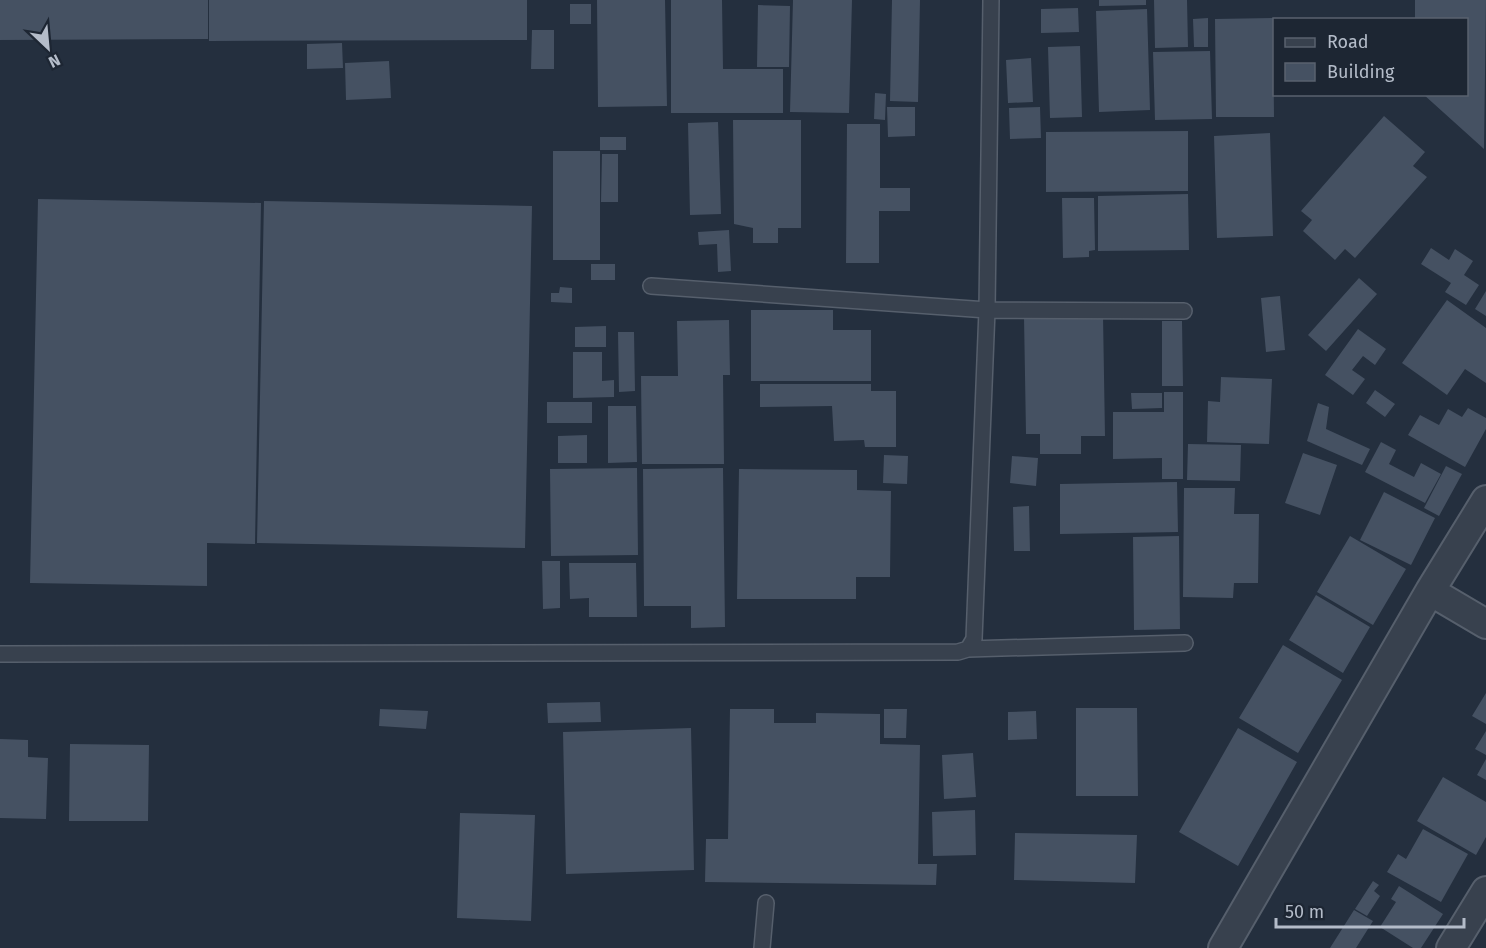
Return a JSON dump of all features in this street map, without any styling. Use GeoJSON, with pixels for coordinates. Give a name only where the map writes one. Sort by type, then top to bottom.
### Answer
{"type":"FeatureCollection","features":[{"type":"Feature","properties":{"kind":"street"},"geometry":{"type":"LineString","coordinates":[[1223,948],[1430,591],[1486,500]]}},
{"type":"Feature","properties":{"kind":"street"},"geometry":{"type":"LineString","coordinates":[[1430,591],[1486,624]]}},
{"type":"Feature","properties":{"kind":"street"},"geometry":{"type":"LineString","coordinates":[[1451,948],[1486,891]]}},
{"type":"Feature","properties":{"kind":"lane"},"geometry":{"type":"LineString","coordinates":[[968,649],[974,639],[987,310],[991,0]]}},
{"type":"Feature","properties":{"kind":"lane"},"geometry":{"type":"LineString","coordinates":[[651,286],[987,310],[1184,310]]}},
{"type":"Feature","properties":{"kind":"lane"},"geometry":{"type":"LineString","coordinates":[[0,654],[934,652],[1185,643]]}},
{"type":"Feature","properties":{"kind":"lane"},"geometry":{"type":"LineString","coordinates":[[762,948],[766,903]]}},
{"type":"Feature","properties":{"kind":"building"},"geometry":{"type":"Polygon","coordinates":[[[0,0],[208,0],[208,39],[0,40],[0,0]]]}},
{"type":"Feature","properties":{"kind":"building"},"geometry":{"type":"Polygon","coordinates":[[[209,0],[527,0],[527,40],[209,41],[209,0]]]}},
{"type":"Feature","properties":{"kind":"building"},"geometry":{"type":"Polygon","coordinates":[[[597,0],[665,0],[667,106],[598,107],[597,0]]]}},
{"type":"Feature","properties":{"kind":"building"},"geometry":{"type":"Polygon","coordinates":[[[671,0],[722,0],[723,69],[783,69],[783,113],[671,113],[671,0]]]}},
{"type":"Feature","properties":{"kind":"building"},"geometry":{"type":"Polygon","coordinates":[[[793,0],[852,0],[849,113],[790,112],[793,0]]]}},
{"type":"Feature","properties":{"kind":"building"},"geometry":{"type":"Polygon","coordinates":[[[892,0],[920,0],[918,102],[890,101],[892,0]]]}},
{"type":"Feature","properties":{"kind":"building"},"geometry":{"type":"Polygon","coordinates":[[[1099,0],[1146,0],[1146,5],[1099,6],[1099,0]]]}},
{"type":"Feature","properties":{"kind":"building"},"geometry":{"type":"Polygon","coordinates":[[[1154,0],[1187,0],[1188,47],[1155,48],[1154,0]]]}},
{"type":"Feature","properties":{"kind":"building"},"geometry":{"type":"Polygon","coordinates":[[[1415,0],[1486,0],[1484,149],[1425,96],[1468,96],[1468,18],[1415,18],[1415,0]]]}},
{"type":"Feature","properties":{"kind":"building"},"geometry":{"type":"Polygon","coordinates":[[[570,4],[591,4],[591,24],[570,24],[570,4]]]}},
{"type":"Feature","properties":{"kind":"building"},"geometry":{"type":"Polygon","coordinates":[[[758,5],[790,6],[789,67],[757,67],[758,5]]]}},
{"type":"Feature","properties":{"kind":"building"},"geometry":{"type":"Polygon","coordinates":[[[1078,8],[1079,32],[1041,33],[1041,9],[1078,8]]]}},
{"type":"Feature","properties":{"kind":"building"},"geometry":{"type":"Polygon","coordinates":[[[1147,9],[1150,110],[1099,112],[1096,11],[1147,9]]]}},
{"type":"Feature","properties":{"kind":"building"},"geometry":{"type":"Polygon","coordinates":[[[1208,18],[1208,47],[1194,47],[1193,19],[1208,18]]]}},
{"type":"Feature","properties":{"kind":"building"},"geometry":{"type":"Polygon","coordinates":[[[1273,18],[1274,117],[1216,117],[1215,19],[1273,18]]]}},
{"type":"Feature","properties":{"kind":"building"},"geometry":{"type":"Polygon","coordinates":[[[532,30],[554,30],[554,69],[531,69],[532,30]]]}},
{"type":"Feature","properties":{"kind":"building"},"geometry":{"type":"Polygon","coordinates":[[[342,43],[343,68],[307,69],[307,44],[342,43]]]}},
{"type":"Feature","properties":{"kind":"building"},"geometry":{"type":"Polygon","coordinates":[[[1080,46],[1082,117],[1050,118],[1048,47],[1080,46]]]}},
{"type":"Feature","properties":{"kind":"building"},"geometry":{"type":"Polygon","coordinates":[[[1210,51],[1212,119],[1155,120],[1153,52],[1210,51]]]}},
{"type":"Feature","properties":{"kind":"building"},"geometry":{"type":"Polygon","coordinates":[[[1031,58],[1033,102],[1008,103],[1006,60],[1031,58]]]}},
{"type":"Feature","properties":{"kind":"building"},"geometry":{"type":"Polygon","coordinates":[[[389,61],[391,98],[346,100],[345,63],[389,61]]]}},
{"type":"Feature","properties":{"kind":"building"},"geometry":{"type":"Polygon","coordinates":[[[875,93],[886,94],[885,120],[874,119],[875,93]]]}},
{"type":"Feature","properties":{"kind":"building"},"geometry":{"type":"Polygon","coordinates":[[[887,107],[915,107],[915,136],[888,137],[887,107]]]}},
{"type":"Feature","properties":{"kind":"building"},"geometry":{"type":"Polygon","coordinates":[[[1040,107],[1041,138],[1010,139],[1009,108],[1040,107]]]}},
{"type":"Feature","properties":{"kind":"building"},"geometry":{"type":"Polygon","coordinates":[[[1384,116],[1425,152],[1413,166],[1427,177],[1355,258],[1345,249],[1335,260],[1303,231],[1312,220],[1301,211],[1384,116]]]}},
{"type":"Feature","properties":{"kind":"building"},"geometry":{"type":"Polygon","coordinates":[[[733,120],[801,120],[801,228],[778,228],[778,243],[753,243],[753,228],[734,224],[733,120]]]}},
{"type":"Feature","properties":{"kind":"building"},"geometry":{"type":"Polygon","coordinates":[[[718,122],[721,214],[690,215],[688,123],[718,122]]]}},
{"type":"Feature","properties":{"kind":"building"},"geometry":{"type":"Polygon","coordinates":[[[847,124],[880,124],[880,188],[910,188],[910,211],[879,211],[879,263],[846,263],[847,124]]]}},
{"type":"Feature","properties":{"kind":"building"},"geometry":{"type":"Polygon","coordinates":[[[1188,131],[1188,191],[1046,192],[1046,132],[1188,131]]]}},
{"type":"Feature","properties":{"kind":"building"},"geometry":{"type":"Polygon","coordinates":[[[1270,133],[1273,236],[1217,238],[1214,136],[1270,133]]]}},
{"type":"Feature","properties":{"kind":"building"},"geometry":{"type":"Polygon","coordinates":[[[600,137],[626,137],[626,150],[600,150],[600,137]]]}},
{"type":"Feature","properties":{"kind":"building"},"geometry":{"type":"Polygon","coordinates":[[[553,151],[600,151],[600,260],[553,260],[553,151]]]}},
{"type":"Feature","properties":{"kind":"building"},"geometry":{"type":"Polygon","coordinates":[[[602,154],[618,154],[618,202],[601,202],[602,154]]]}},
{"type":"Feature","properties":{"kind":"building"},"geometry":{"type":"Polygon","coordinates":[[[1188,194],[1189,250],[1098,251],[1098,196],[1188,194]]]}},
{"type":"Feature","properties":{"kind":"building"},"geometry":{"type":"Polygon","coordinates":[[[1062,198],[1094,198],[1095,250],[1089,251],[1089,257],[1063,258],[1062,198]]]}},
{"type":"Feature","properties":{"kind":"building"},"geometry":{"type":"Polygon","coordinates":[[[38,199],[261,203],[255,544],[207,543],[207,586],[30,583],[38,199]]]}},
{"type":"Feature","properties":{"kind":"building"},"geometry":{"type":"Polygon","coordinates":[[[264,201],[532,206],[525,548],[257,543],[264,201]]]}},
{"type":"Feature","properties":{"kind":"building"},"geometry":{"type":"Polygon","coordinates":[[[729,230],[731,271],[718,272],[717,244],[699,245],[698,232],[729,230]]]}},
{"type":"Feature","properties":{"kind":"building"},"geometry":{"type":"Polygon","coordinates":[[[1431,248],[1449,260],[1455,249],[1473,261],[1464,275],[1479,285],[1466,305],[1445,292],[1451,283],[1421,264],[1431,248]]]}},
{"type":"Feature","properties":{"kind":"building"},"geometry":{"type":"Polygon","coordinates":[[[591,264],[615,264],[615,280],[591,280],[591,264]]]}},
{"type":"Feature","properties":{"kind":"building"},"geometry":{"type":"Polygon","coordinates":[[[1359,278],[1377,294],[1326,351],[1308,335],[1359,278]]]}},
{"type":"Feature","properties":{"kind":"building"},"geometry":{"type":"Polygon","coordinates":[[[560,287],[572,288],[572,303],[551,302],[551,293],[559,293],[560,287]]]}},
{"type":"Feature","properties":{"kind":"building"},"geometry":{"type":"Polygon","coordinates":[[[1486,291],[1486,316],[1475,309],[1486,291]]]}},
{"type":"Feature","properties":{"kind":"building"},"geometry":{"type":"Polygon","coordinates":[[[1280,296],[1285,350],[1266,352],[1261,298],[1280,296]]]}},
{"type":"Feature","properties":{"kind":"building"},"geometry":{"type":"Polygon","coordinates":[[[1447,300],[1486,328],[1486,383],[1465,369],[1447,395],[1402,363],[1447,300]]]}},
{"type":"Feature","properties":{"kind":"building"},"geometry":{"type":"Polygon","coordinates":[[[751,310],[833,310],[833,330],[871,330],[871,381],[751,381],[751,310]]]}},
{"type":"Feature","properties":{"kind":"building"},"geometry":{"type":"Polygon","coordinates":[[[1103,315],[1105,436],[1081,436],[1081,454],[1040,454],[1040,434],[1026,434],[1024,317],[1103,315]]]}},
{"type":"Feature","properties":{"kind":"building"},"geometry":{"type":"Polygon","coordinates":[[[729,320],[730,375],[723,375],[724,464],[642,464],[641,376],[678,376],[677,321],[729,320]]]}},
{"type":"Feature","properties":{"kind":"building"},"geometry":{"type":"Polygon","coordinates":[[[1162,321],[1182,321],[1183,386],[1162,386],[1162,321]]]}},
{"type":"Feature","properties":{"kind":"building"},"geometry":{"type":"Polygon","coordinates":[[[606,326],[606,347],[575,347],[575,327],[606,326]]]}},
{"type":"Feature","properties":{"kind":"building"},"geometry":{"type":"Polygon","coordinates":[[[1358,329],[1386,349],[1375,365],[1363,356],[1352,370],[1365,379],[1353,395],[1325,375],[1358,329]]]}},
{"type":"Feature","properties":{"kind":"building"},"geometry":{"type":"Polygon","coordinates":[[[618,332],[634,332],[635,391],[619,392],[618,332]]]}},
{"type":"Feature","properties":{"kind":"building"},"geometry":{"type":"Polygon","coordinates":[[[573,352],[602,352],[602,381],[614,380],[614,397],[573,398],[573,352]]]}},
{"type":"Feature","properties":{"kind":"building"},"geometry":{"type":"Polygon","coordinates":[[[1221,377],[1272,379],[1269,444],[1207,442],[1208,401],[1220,402],[1221,377]]]}},
{"type":"Feature","properties":{"kind":"building"},"geometry":{"type":"Polygon","coordinates":[[[760,384],[871,384],[871,391],[896,391],[896,447],[865,447],[864,440],[834,441],[832,406],[760,407],[760,384]]]}},
{"type":"Feature","properties":{"kind":"building"},"geometry":{"type":"Polygon","coordinates":[[[1375,390],[1395,404],[1385,417],[1366,403],[1375,390]]]}},
{"type":"Feature","properties":{"kind":"building"},"geometry":{"type":"Polygon","coordinates":[[[1164,392],[1183,392],[1183,479],[1162,479],[1162,458],[1113,459],[1113,412],[1164,412],[1164,392]]]}},
{"type":"Feature","properties":{"kind":"building"},"geometry":{"type":"Polygon","coordinates":[[[1131,393],[1162,393],[1162,408],[1132,409],[1131,393]]]}},
{"type":"Feature","properties":{"kind":"building"},"geometry":{"type":"Polygon","coordinates":[[[547,402],[592,402],[592,423],[547,423],[547,402]]]}},
{"type":"Feature","properties":{"kind":"building"},"geometry":{"type":"Polygon","coordinates":[[[1318,403],[1329,407],[1326,429],[1370,449],[1362,465],[1307,441],[1318,403]]]}},
{"type":"Feature","properties":{"kind":"building"},"geometry":{"type":"Polygon","coordinates":[[[608,406],[636,406],[637,462],[608,463],[608,406]]]}},
{"type":"Feature","properties":{"kind":"building"},"geometry":{"type":"Polygon","coordinates":[[[1468,408],[1486,418],[1486,429],[1465,467],[1408,435],[1420,415],[1439,425],[1448,409],[1462,417],[1468,408]]]}},
{"type":"Feature","properties":{"kind":"building"},"geometry":{"type":"Polygon","coordinates":[[[587,435],[587,463],[558,463],[558,436],[587,435]]]}},
{"type":"Feature","properties":{"kind":"building"},"geometry":{"type":"Polygon","coordinates":[[[1381,442],[1396,450],[1389,464],[1414,477],[1421,463],[1441,474],[1425,503],[1365,472],[1381,442]]]}},
{"type":"Feature","properties":{"kind":"building"},"geometry":{"type":"Polygon","coordinates":[[[1188,444],[1241,445],[1240,481],[1187,480],[1188,444]]]}},
{"type":"Feature","properties":{"kind":"building"},"geometry":{"type":"Polygon","coordinates":[[[1303,453],[1337,465],[1320,515],[1285,503],[1303,453]]]}},
{"type":"Feature","properties":{"kind":"building"},"geometry":{"type":"Polygon","coordinates":[[[884,455],[908,456],[907,484],[883,483],[884,455]]]}},
{"type":"Feature","properties":{"kind":"building"},"geometry":{"type":"Polygon","coordinates":[[[1012,456],[1038,458],[1036,486],[1010,483],[1012,456]]]}},
{"type":"Feature","properties":{"kind":"building"},"geometry":{"type":"Polygon","coordinates":[[[1446,466],[1462,474],[1439,516],[1424,508],[1446,466]]]}},
{"type":"Feature","properties":{"kind":"building"},"geometry":{"type":"Polygon","coordinates":[[[637,468],[638,555],[551,556],[550,469],[637,468]]]}},
{"type":"Feature","properties":{"kind":"building"},"geometry":{"type":"Polygon","coordinates":[[[723,468],[725,627],[691,628],[691,606],[644,606],[643,469],[723,468]]]}},
{"type":"Feature","properties":{"kind":"building"},"geometry":{"type":"Polygon","coordinates":[[[739,469],[857,470],[857,490],[891,491],[890,577],[856,577],[856,599],[737,599],[739,469]]]}},
{"type":"Feature","properties":{"kind":"building"},"geometry":{"type":"Polygon","coordinates":[[[1177,482],[1178,532],[1060,534],[1060,484],[1177,482]]]}},
{"type":"Feature","properties":{"kind":"building"},"geometry":{"type":"Polygon","coordinates":[[[1184,488],[1235,488],[1234,514],[1259,514],[1258,583],[1234,583],[1233,598],[1183,597],[1184,488]]]}},
{"type":"Feature","properties":{"kind":"building"},"geometry":{"type":"Polygon","coordinates":[[[1384,492],[1435,518],[1411,565],[1360,540],[1384,492]]]}},
{"type":"Feature","properties":{"kind":"building"},"geometry":{"type":"Polygon","coordinates":[[[1029,506],[1030,551],[1014,551],[1013,507],[1029,506]]]}},
{"type":"Feature","properties":{"kind":"building"},"geometry":{"type":"Polygon","coordinates":[[[1179,536],[1180,629],[1134,630],[1133,537],[1179,536]]]}},
{"type":"Feature","properties":{"kind":"building"},"geometry":{"type":"Polygon","coordinates":[[[1350,536],[1406,569],[1373,625],[1317,592],[1350,536]]]}},
{"type":"Feature","properties":{"kind":"building"},"geometry":{"type":"Polygon","coordinates":[[[542,561],[560,561],[560,608],[543,609],[542,561]]]}},
{"type":"Feature","properties":{"kind":"building"},"geometry":{"type":"Polygon","coordinates":[[[569,563],[636,563],[637,617],[589,617],[589,598],[570,599],[569,563]]]}},
{"type":"Feature","properties":{"kind":"building"},"geometry":{"type":"Polygon","coordinates":[[[1316,595],[1370,627],[1343,673],[1289,640],[1316,595]]]}},
{"type":"Feature","properties":{"kind":"building"},"geometry":{"type":"Polygon","coordinates":[[[1283,645],[1342,680],[1298,753],[1239,718],[1283,645]]]}},
{"type":"Feature","properties":{"kind":"building"},"geometry":{"type":"Polygon","coordinates":[[[1486,693],[1486,724],[1472,716],[1486,693]]]}},
{"type":"Feature","properties":{"kind":"building"},"geometry":{"type":"Polygon","coordinates":[[[600,702],[601,722],[548,723],[547,703],[600,702]]]}},
{"type":"Feature","properties":{"kind":"building"},"geometry":{"type":"Polygon","coordinates":[[[1076,708],[1137,708],[1138,796],[1076,796],[1076,708]]]}},
{"type":"Feature","properties":{"kind":"building"},"geometry":{"type":"Polygon","coordinates":[[[380,709],[428,711],[426,729],[379,726],[380,709]]]}},
{"type":"Feature","properties":{"kind":"building"},"geometry":{"type":"Polygon","coordinates":[[[730,709],[774,709],[774,723],[816,723],[816,713],[880,714],[880,744],[920,745],[918,864],[937,864],[936,885],[705,882],[706,839],[728,839],[730,709]]]}},
{"type":"Feature","properties":{"kind":"building"},"geometry":{"type":"Polygon","coordinates":[[[884,709],[907,709],[906,738],[884,738],[884,709]]]}},
{"type":"Feature","properties":{"kind":"building"},"geometry":{"type":"Polygon","coordinates":[[[1036,711],[1037,739],[1008,740],[1008,712],[1036,711]]]}},
{"type":"Feature","properties":{"kind":"building"},"geometry":{"type":"Polygon","coordinates":[[[691,728],[694,870],[566,874],[563,732],[691,728]]]}},
{"type":"Feature","properties":{"kind":"building"},"geometry":{"type":"Polygon","coordinates":[[[1238,728],[1297,762],[1238,866],[1179,832],[1238,728]]]}},
{"type":"Feature","properties":{"kind":"building"},"geometry":{"type":"Polygon","coordinates":[[[1486,731],[1486,755],[1475,749],[1486,731]]]}},
{"type":"Feature","properties":{"kind":"building"},"geometry":{"type":"Polygon","coordinates":[[[0,739],[28,740],[28,757],[48,758],[46,819],[0,818],[0,739]]]}},
{"type":"Feature","properties":{"kind":"building"},"geometry":{"type":"Polygon","coordinates":[[[70,744],[149,745],[148,821],[69,821],[70,744]]]}},
{"type":"Feature","properties":{"kind":"building"},"geometry":{"type":"Polygon","coordinates":[[[973,753],[976,797],[944,799],[942,755],[973,753]]]}},
{"type":"Feature","properties":{"kind":"building"},"geometry":{"type":"Polygon","coordinates":[[[1486,759],[1486,780],[1477,775],[1486,759]]]}},
{"type":"Feature","properties":{"kind":"building"},"geometry":{"type":"Polygon","coordinates":[[[1443,777],[1486,802],[1486,837],[1476,855],[1417,821],[1443,777]]]}},
{"type":"Feature","properties":{"kind":"building"},"geometry":{"type":"Polygon","coordinates":[[[975,810],[976,855],[933,856],[932,812],[975,810]]]}},
{"type":"Feature","properties":{"kind":"building"},"geometry":{"type":"Polygon","coordinates":[[[460,813],[535,815],[531,921],[457,918],[460,813]]]}},
{"type":"Feature","properties":{"kind":"building"},"geometry":{"type":"Polygon","coordinates":[[[1423,829],[1468,854],[1441,902],[1387,872],[1398,854],[1406,859],[1423,829]]]}},
{"type":"Feature","properties":{"kind":"building"},"geometry":{"type":"Polygon","coordinates":[[[1015,833],[1137,835],[1135,883],[1014,880],[1015,833]]]}},
{"type":"Feature","properties":{"kind":"building"},"geometry":{"type":"Polygon","coordinates":[[[1373,881],[1379,885],[1374,891],[1380,896],[1367,916],[1355,909],[1373,881]]]}},
{"type":"Feature","properties":{"kind":"building"},"geometry":{"type":"Polygon","coordinates":[[[1399,886],[1443,914],[1421,948],[1413,948],[1380,927],[1396,902],[1391,899],[1399,886]]]}},
{"type":"Feature","properties":{"kind":"building"},"geometry":{"type":"Polygon","coordinates":[[[1354,910],[1373,921],[1356,948],[1330,948],[1354,910]]]}}]}
